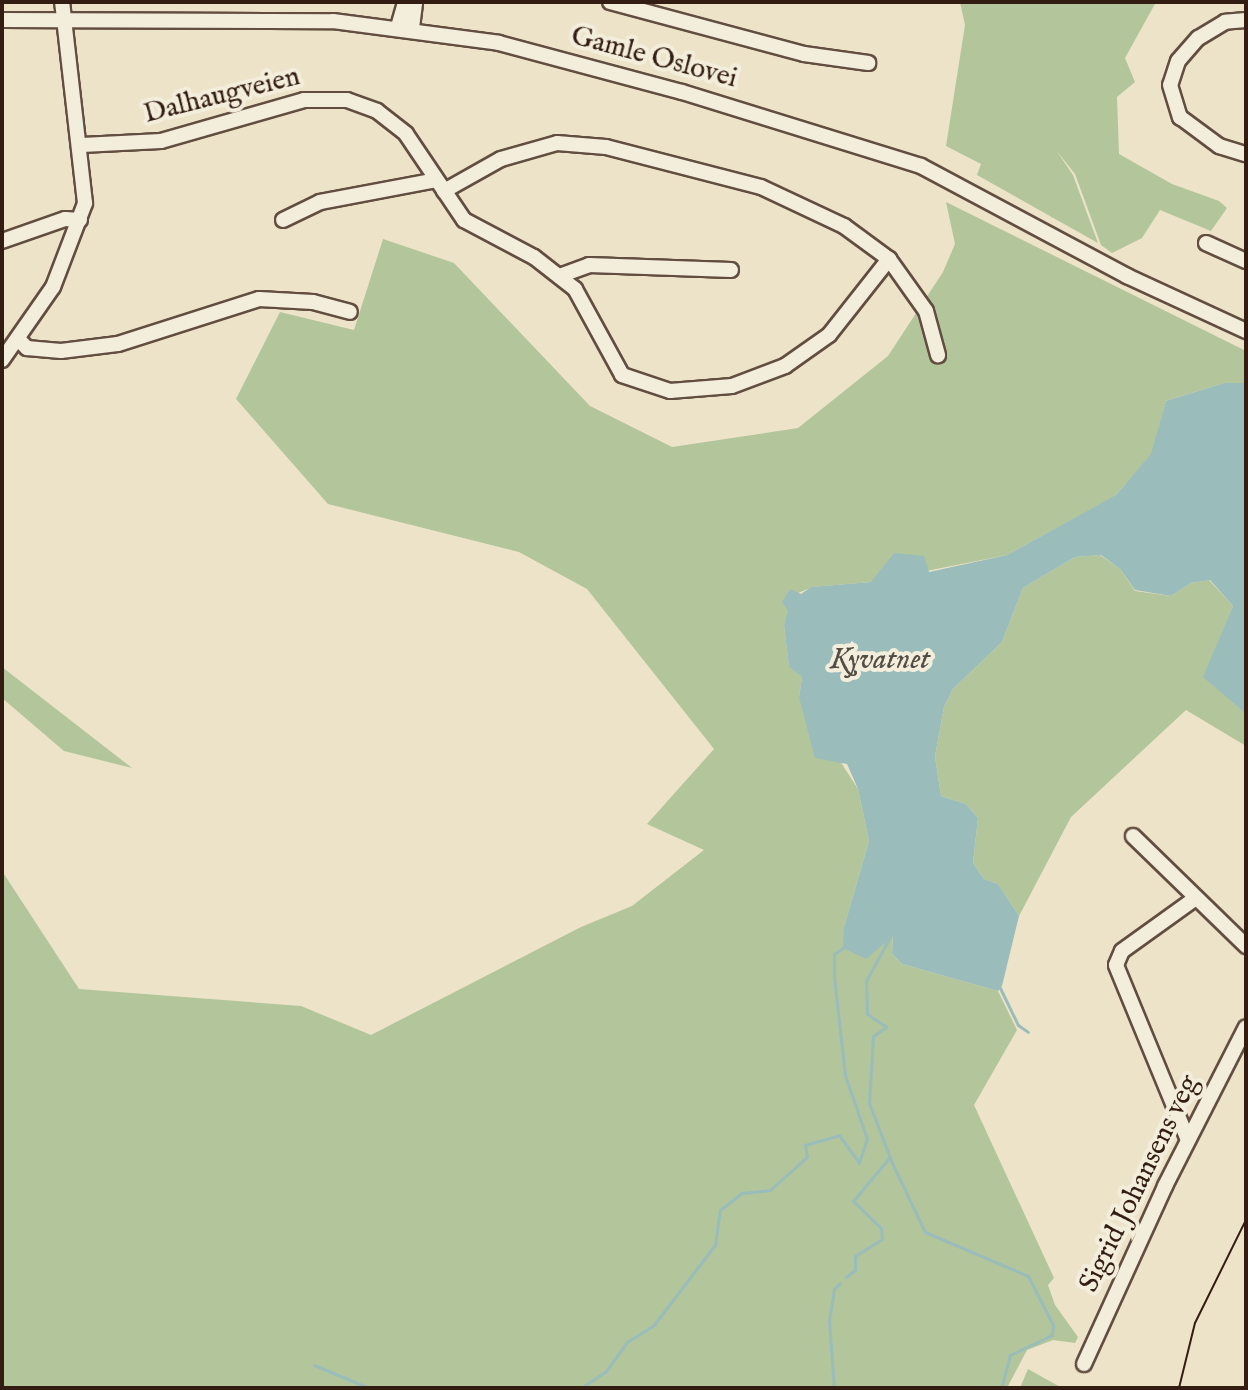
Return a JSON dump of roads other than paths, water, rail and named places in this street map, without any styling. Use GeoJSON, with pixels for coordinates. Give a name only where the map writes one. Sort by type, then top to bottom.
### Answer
{"type":"FeatureCollection","features":[{"type":"Feature","properties":{"kind":"street"},"geometry":{"type":"LineString","coordinates":[[2,360],[53,287],[80,220],[86,182],[62,2]]}},
{"type":"Feature","properties":{"kind":"street"},"geometry":{"type":"LineString","coordinates":[[405,2],[405,28]]}},
{"type":"Feature","properties":{"kind":"street"},"geometry":{"type":"LineString","coordinates":[[405,28],[415,2]]}},
{"type":"Feature","properties":{"kind":"street"},"geometry":{"type":"LineString","coordinates":[[610,2],[804,54],[868,63]]}},
{"type":"Feature","properties":{"kind":"street","name":"Gamle Oslovei"},"geometry":{"type":"LineString","coordinates":[[2,20],[333,21],[405,28],[514,47],[860,144],[979,194],[1127,276],[1246,331]]}},
{"type":"Feature","properties":{"kind":"street"},"geometry":{"type":"LineString","coordinates":[[1246,20],[1225,22],[1198,38],[1178,61],[1170,85],[1180,117],[1219,146],[1246,154]]}},
{"type":"Feature","properties":{"kind":"street","name":"Dalhaugveien"},"geometry":{"type":"LineString","coordinates":[[82,145],[161,141],[304,100],[347,100],[394,123],[464,220],[562,275],[575,289],[622,375],[647,386],[691,392],[759,378],[807,352],[829,335],[889,259]]}},
{"type":"Feature","properties":{"kind":"street"},"geometry":{"type":"LineString","coordinates":[[283,220],[320,202],[440,185],[530,148],[557,143],[606,147],[761,187],[844,226],[889,259],[926,311],[938,355]]}},
{"type":"Feature","properties":{"kind":"street"},"geometry":{"type":"LineString","coordinates":[[2,241],[65,219],[80,220]]}},
{"type":"Feature","properties":{"kind":"street"},"geometry":{"type":"LineString","coordinates":[[1206,243],[1246,261]]}},
{"type":"Feature","properties":{"kind":"street"},"geometry":{"type":"LineString","coordinates":[[562,275],[589,265],[731,270]]}},
{"type":"Feature","properties":{"kind":"street"},"geometry":{"type":"LineString","coordinates":[[18,339],[27,348],[61,351],[118,344],[259,299],[313,302],[350,312]]}},
{"type":"Feature","properties":{"kind":"street"},"geometry":{"type":"LineString","coordinates":[[1133,836],[1193,900],[1246,946]]}},
{"type":"Feature","properties":{"kind":"street"},"geometry":{"type":"LineString","coordinates":[[1188,1140],[1116,965],[1122,951],[1193,900]]}},
{"type":"Feature","properties":{"kind":"street","name":"Sigrid Johansens veg"},"geometry":{"type":"LineString","coordinates":[[1084,1364],[1188,1140],[1246,1027]]}},
{"type":"Feature","properties":{"kind":"water","name":"Kyvatnet"},"geometry":{"type":"Polygon","coordinates":[[[1224,383],[1246,383],[1246,714],[1203,677],[1233,606],[1210,580],[1191,583],[1171,596],[1135,590],[1121,570],[1101,555],[1075,557],[1023,588],[1002,642],[953,689],[944,707],[935,756],[941,796],[966,804],[978,818],[973,863],[984,879],[998,884],[1019,916],[1002,986],[998,991],[902,964],[892,954],[893,936],[866,959],[843,948],[844,927],[869,841],[858,789],[847,764],[815,758],[799,697],[802,677],[789,667],[784,626],[788,611],[782,602],[790,589],[801,594],[811,587],[871,582],[894,553],[924,556],[929,572],[1007,555],[1116,495],[1151,454],[1166,401],[1224,383]]]}},
{"type":"Feature","properties":{"kind":"waterway"},"geometry":{"type":"LineString","coordinates":[[890,937],[866,981],[867,1014],[886,1027],[873,1036],[869,1103],[892,1163],[925,1232],[1028,1276],[1053,1325],[1052,1335],[1010,1355],[1001,1388]]}},
{"type":"Feature","properties":{"kind":"waterway"},"geometry":{"type":"LineString","coordinates":[[581,1388],[606,1371],[627,1342],[653,1326],[715,1245],[720,1210],[742,1193],[770,1190],[807,1157],[805,1145],[839,1135],[859,1163],[867,1139],[845,1075],[834,977],[834,954],[843,948]]}},
{"type":"Feature","properties":{"kind":"waterway"},"geometry":{"type":"LineString","coordinates":[[1000,988],[1018,1025],[1028,1032]]}},
{"type":"Feature","properties":{"kind":"waterway"},"geometry":{"type":"LineString","coordinates":[[846,1277],[855,1270],[855,1256],[882,1239],[881,1228],[853,1201],[889,1158]]}},
{"type":"Feature","properties":{"kind":"waterway"},"geometry":{"type":"LineString","coordinates":[[834,1388],[829,1321],[834,1289],[840,1283]]}},
{"type":"Feature","properties":{"kind":"waterway"},"geometry":{"type":"LineString","coordinates":[[314,1365],[369,1388]]}},
{"type":"Feature","properties":{"kind":"tram line"},"geometry":{"type":"LineString","coordinates":[[1179,1388],[1195,1323],[1246,1220]]}}]}
